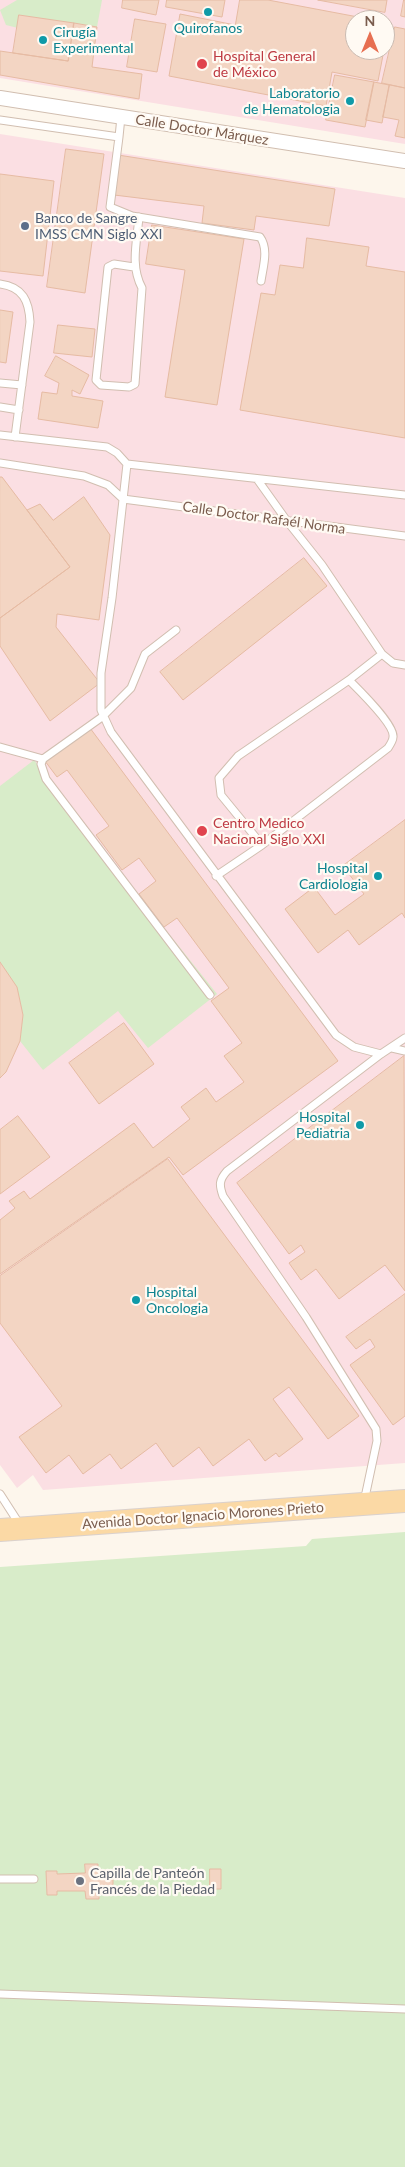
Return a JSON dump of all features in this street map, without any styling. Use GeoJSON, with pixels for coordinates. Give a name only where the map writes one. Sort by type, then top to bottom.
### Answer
{"type":"FeatureCollection","features":[{"type":"Feature","properties":{"kind":"main road","name":"Avenida Doctor Ignacio Morones Prieto"},"geometry":{"type":"LineString","coordinates":[[0,1530],[405,1501]]}},
{"type":"Feature","properties":{"kind":"street","name":"Calle Doctor Márquez"},"geometry":{"type":"LineString","coordinates":[[0,98],[405,161]]}},
{"type":"Feature","properties":{"kind":"lane"},"geometry":{"type":"LineString","coordinates":[[121,117],[110,207],[124,214],[260,237],[263,241],[265,252],[260,281]]}},
{"type":"Feature","properties":{"kind":"lane"},"geometry":{"type":"LineString","coordinates":[[0,120],[119,137]]}},
{"type":"Feature","properties":{"kind":"lane"},"geometry":{"type":"LineString","coordinates":[[134,267],[114,264],[108,267],[96,380],[101,385],[130,387],[135,384],[142,288],[135,276],[134,267],[140,217]]}},
{"type":"Feature","properties":{"kind":"lane"},"geometry":{"type":"LineString","coordinates":[[0,284],[20,292],[29,306],[30,322],[15,437]]}},
{"type":"Feature","properties":{"kind":"lane"},"geometry":{"type":"LineString","coordinates":[[0,383],[22,385]]}},
{"type":"Feature","properties":{"kind":"lane"},"geometry":{"type":"LineString","coordinates":[[0,407],[19,410]]}},
{"type":"Feature","properties":{"kind":"lane"},"geometry":{"type":"LineString","coordinates":[[0,435],[107,448],[117,453],[127,464],[405,495]]}},
{"type":"Feature","properties":{"kind":"lane"},"geometry":{"type":"LineString","coordinates":[[0,463],[84,476],[108,485],[123,499]]}},
{"type":"Feature","properties":{"kind":"lane"},"geometry":{"type":"LineString","coordinates":[[127,464],[112,598],[101,673],[102,717],[216,876],[336,1035],[354,1047],[381,1054]]}},
{"type":"Feature","properties":{"kind":"lane"},"geometry":{"type":"LineString","coordinates":[[257,479],[322,565],[382,654],[393,663],[405,665]]}},
{"type":"Feature","properties":{"kind":"lane","name":"Calle Doctor Rafaél Norma"},"geometry":{"type":"LineString","coordinates":[[123,499],[405,536]]}},
{"type":"Feature","properties":{"kind":"lane"},"geometry":{"type":"LineString","coordinates":[[176,630],[145,654],[131,688],[102,717],[42,759],[41,764],[46,779],[210,995]]}},
{"type":"Feature","properties":{"kind":"lane"},"geometry":{"type":"LineString","coordinates":[[262,845],[221,795],[219,778],[238,756],[349,680],[382,654]]}},
{"type":"Feature","properties":{"kind":"lane"},"geometry":{"type":"LineString","coordinates":[[216,876],[262,845],[388,748],[394,737],[393,730],[349,680]]}},
{"type":"Feature","properties":{"kind":"lane"},"geometry":{"type":"LineString","coordinates":[[0,747],[42,759]]}},
{"type":"Feature","properties":{"kind":"lane"},"geometry":{"type":"LineString","coordinates":[[364,1504],[374,1465],[377,1441],[376,1429],[306,1317],[223,1196],[219,1186],[221,1178],[227,1171],[381,1054],[405,1038]]}},
{"type":"Feature","properties":{"kind":"lane"},"geometry":{"type":"LineString","coordinates":[[392,1048],[405,1051]]}},
{"type":"Feature","properties":{"kind":"lane"},"geometry":{"type":"LineString","coordinates":[[0,1494],[22,1529]]}},
{"type":"Feature","properties":{"kind":"lane"},"geometry":{"type":"LineString","coordinates":[[0,1879],[34,1879]]}},
{"type":"Feature","properties":{"kind":"lane"},"geometry":{"type":"LineString","coordinates":[[0,1994],[405,2009]]}},
{"type":"Feature","properties":{"kind":"shaded area","name":"Hospital General de México"},"geometry":{"type":"Polygon","coordinates":[[[0,0],[405,0],[405,144],[0,78],[0,0]]]}},
{"type":"Feature","properties":{"kind":"shaded area","name":"Centro Medico Nacional Siglo XXI"},"geometry":{"type":"Polygon","coordinates":[[[0,134],[405,198],[405,1463],[43,1490],[33,1475],[17,1488],[0,1465],[0,134]]]}},
{"type":"Feature","properties":{"kind":"green space"},"geometry":{"type":"Polygon","coordinates":[[[17,0],[102,0],[97,27],[20,15],[18,28],[6,25],[0,10],[17,0]]]}},
{"type":"Feature","properties":{"kind":"green space"},"geometry":{"type":"Polygon","coordinates":[[[34,760],[86,830],[217,994],[148,1048],[118,1011],[43,1070],[20,1041],[23,1015],[17,988],[0,962],[0,786],[34,760]]]}},
{"type":"Feature","properties":{"kind":"green space"},"geometry":{"type":"Polygon","coordinates":[[[405,1532],[405,2167],[0,2167],[0,1567],[306,1546],[312,1539],[405,1532]]]}},
{"type":"Feature","properties":{"kind":"building"},"geometry":{"type":"Polygon","coordinates":[[[123,0],[159,0],[156,15],[122,8],[123,0]]]}},
{"type":"Feature","properties":{"kind":"building","name":"Quirofanos"},"geometry":{"type":"Polygon","coordinates":[[[167,0],[225,0],[222,17],[166,7],[167,0]]]}},
{"type":"Feature","properties":{"kind":"building"},"geometry":{"type":"Polygon","coordinates":[[[240,0],[268,0],[345,15],[345,60],[382,60],[378,81],[332,72],[326,106],[169,76],[180,14],[235,25],[240,0]]]}},
{"type":"Feature","properties":{"kind":"building"},"geometry":{"type":"Polygon","coordinates":[[[318,0],[387,0],[385,10],[374,10],[318,0]]]}},
{"type":"Feature","properties":{"kind":"building"},"geometry":{"type":"Polygon","coordinates":[[[405,0],[405,17],[401,16],[405,0]]]}},
{"type":"Feature","properties":{"kind":"building","name":"Cirugía Experimental"},"geometry":{"type":"Polygon","coordinates":[[[19,15],[74,23],[68,61],[13,53],[19,15]]]}},
{"type":"Feature","properties":{"kind":"building"},"geometry":{"type":"Polygon","coordinates":[[[135,19],[166,24],[157,72],[127,67],[135,19]]]}},
{"type":"Feature","properties":{"kind":"building"},"geometry":{"type":"Polygon","coordinates":[[[74,23],[97,27],[92,67],[142,74],[139,99],[0,75],[0,51],[68,61],[74,23]]]}},
{"type":"Feature","properties":{"kind":"building"},"geometry":{"type":"Polygon","coordinates":[[[395,27],[405,29],[405,88],[382,83],[387,60],[395,60],[395,27]]]}},
{"type":"Feature","properties":{"kind":"building","name":"Laboratorio de Hematologia"},"geometry":{"type":"Polygon","coordinates":[[[335,75],[374,82],[365,127],[326,120],[335,75]]]}},
{"type":"Feature","properties":{"kind":"building"},"geometry":{"type":"Polygon","coordinates":[[[374,82],[389,85],[382,123],[366,120],[374,82]]]}},
{"type":"Feature","properties":{"kind":"building"},"geometry":{"type":"Polygon","coordinates":[[[390,85],[405,88],[405,138],[395,136],[399,120],[383,117],[390,85]]]}},
{"type":"Feature","properties":{"kind":"building"},"geometry":{"type":"Polygon","coordinates":[[[66,149],[104,154],[85,293],[47,287],[66,149]]]}},
{"type":"Feature","properties":{"kind":"building"},"geometry":{"type":"Polygon","coordinates":[[[118,155],[335,189],[329,226],[256,216],[254,230],[202,223],[204,206],[114,195],[118,155]]]}},
{"type":"Feature","properties":{"kind":"building","name":"Banco de Sangre IMSS CMN Siglo XXI"},"geometry":{"type":"Polygon","coordinates":[[[0,174],[54,181],[43,276],[0,271],[0,174]]]}},
{"type":"Feature","properties":{"kind":"building"},"geometry":{"type":"Polygon","coordinates":[[[152,225],[244,239],[217,405],[165,397],[185,270],[146,264],[152,225]]]}},
{"type":"Feature","properties":{"kind":"building"},"geometry":{"type":"Polygon","coordinates":[[[307,238],[369,247],[366,266],[405,272],[405,438],[240,410],[261,293],[275,295],[280,265],[303,268],[307,238]]]}},
{"type":"Feature","properties":{"kind":"building"},"geometry":{"type":"Polygon","coordinates":[[[0,310],[13,312],[6,363],[0,362],[0,310]]]}},
{"type":"Feature","properties":{"kind":"building"},"geometry":{"type":"Polygon","coordinates":[[[58,325],[95,329],[92,357],[54,353],[58,325]]]}},
{"type":"Feature","properties":{"kind":"building"},"geometry":{"type":"Polygon","coordinates":[[[56,356],[89,375],[80,394],[72,390],[72,396],[103,401],[98,428],[38,419],[42,392],[57,394],[59,383],[45,376],[56,356]]]}},
{"type":"Feature","properties":{"kind":"building"},"geometry":{"type":"Polygon","coordinates":[[[0,477],[2,477],[70,567],[0,618],[0,477]]]}},
{"type":"Feature","properties":{"kind":"building"},"geometry":{"type":"Polygon","coordinates":[[[84,497],[110,535],[99,620],[57,614],[56,627],[100,683],[50,721],[0,646],[0,618],[70,567],[27,510],[40,504],[53,520],[84,497]]]}},
{"type":"Feature","properties":{"kind":"building"},"geometry":{"type":"Polygon","coordinates":[[[304,558],[327,586],[183,700],[160,672],[304,558]]]}},
{"type":"Feature","properties":{"kind":"building"},"geometry":{"type":"Polygon","coordinates":[[[90,728],[338,1061],[183,1175],[169,1157],[0,1274],[0,1220],[15,1208],[9,1201],[24,1191],[30,1199],[134,1123],[153,1148],[190,1119],[181,1107],[206,1088],[216,1102],[244,1082],[224,1056],[242,1043],[211,1001],[229,988],[177,918],[164,927],[139,894],[156,881],[139,858],[122,870],[96,835],[109,826],[67,770],[57,777],[45,761],[90,728]]]}},
{"type":"Feature","properties":{"kind":"building","name":"Hospital Cardiologia"},"geometry":{"type":"Polygon","coordinates":[[[405,820],[405,918],[402,913],[359,945],[348,930],[318,953],[285,909],[314,887],[335,915],[364,894],[343,866],[405,820]]]}},
{"type":"Feature","properties":{"kind":"building"},"geometry":{"type":"Polygon","coordinates":[[[0,962],[17,987],[23,1015],[20,1041],[6,1072],[0,1078],[0,962]]]}},
{"type":"Feature","properties":{"kind":"building"},"geometry":{"type":"Polygon","coordinates":[[[124,1023],[154,1064],[99,1104],[69,1063],[124,1023]]]}},
{"type":"Feature","properties":{"kind":"building","name":"Hospital Pediatria"},"geometry":{"type":"Polygon","coordinates":[[[404,1056],[405,1291],[385,1265],[339,1299],[316,1269],[301,1280],[289,1263],[305,1252],[301,1245],[289,1254],[237,1183],[404,1056]]]}},
{"type":"Feature","properties":{"kind":"building"},"geometry":{"type":"Polygon","coordinates":[[[18,1116],[50,1157],[0,1194],[0,1130],[18,1116]]]}},
{"type":"Feature","properties":{"kind":"building","name":"Hospital Oncologia"},"geometry":{"type":"Polygon","coordinates":[[[168,1159],[359,1416],[328,1439],[289,1387],[273,1399],[303,1439],[279,1457],[276,1453],[265,1461],[249,1439],[213,1466],[199,1447],[173,1467],[156,1443],[121,1469],[110,1454],[83,1474],[69,1455],[46,1473],[19,1437],[62,1406],[0,1323],[0,1276],[168,1159]]]}},
{"type":"Feature","properties":{"kind":"building"},"geometry":{"type":"Polygon","coordinates":[[[405,1294],[405,1416],[393,1425],[350,1365],[375,1347],[370,1339],[356,1349],[346,1337],[405,1294]]]}},
{"type":"Feature","properties":{"kind":"building","name":"Capilla de Panteón Francés de la Piedad"},"geometry":{"type":"Polygon","coordinates":[[[85,1864],[98,1864],[98,1870],[106,1870],[113,1878],[113,1885],[106,1894],[99,1894],[99,1899],[86,1899],[85,1891],[57,1891],[57,1895],[47,1895],[46,1871],[57,1871],[57,1874],[85,1873],[85,1864]]]}},
{"type":"Feature","properties":{"kind":"building"},"geometry":{"type":"Polygon","coordinates":[[[210,1869],[221,1869],[221,1889],[210,1889],[210,1869]]]}},
{"type":"Feature","properties":{"kind":"place","name":"Quirofanos"},"geometry":{"type":"Point","coordinates":[208,12]}},
{"type":"Feature","properties":{"kind":"place","name":"Cirugía Experimental"},"geometry":{"type":"Point","coordinates":[43,40]}},
{"type":"Feature","properties":{"kind":"place","name":"Hospital General de México"},"geometry":{"type":"Point","coordinates":[202,64]}},
{"type":"Feature","properties":{"kind":"place","name":"Laboratorio de Hematologia"},"geometry":{"type":"Point","coordinates":[350,101]}},
{"type":"Feature","properties":{"kind":"place","name":"Banco de Sangre IMSS CMN Siglo XXI"},"geometry":{"type":"Point","coordinates":[25,226]}},
{"type":"Feature","properties":{"kind":"place","name":"Centro Medico Nacional Siglo XXI"},"geometry":{"type":"Point","coordinates":[202,831]}},
{"type":"Feature","properties":{"kind":"place","name":"Hospital Cardiologia"},"geometry":{"type":"Point","coordinates":[378,876]}},
{"type":"Feature","properties":{"kind":"place","name":"Hospital Pediatria"},"geometry":{"type":"Point","coordinates":[360,1125]}},
{"type":"Feature","properties":{"kind":"place","name":"Hospital Oncologia"},"geometry":{"type":"Point","coordinates":[136,1300]}},
{"type":"Feature","properties":{"kind":"place","name":"Capilla de Panteón Francés de la Piedad"},"geometry":{"type":"Point","coordinates":[80,1881]}}]}
